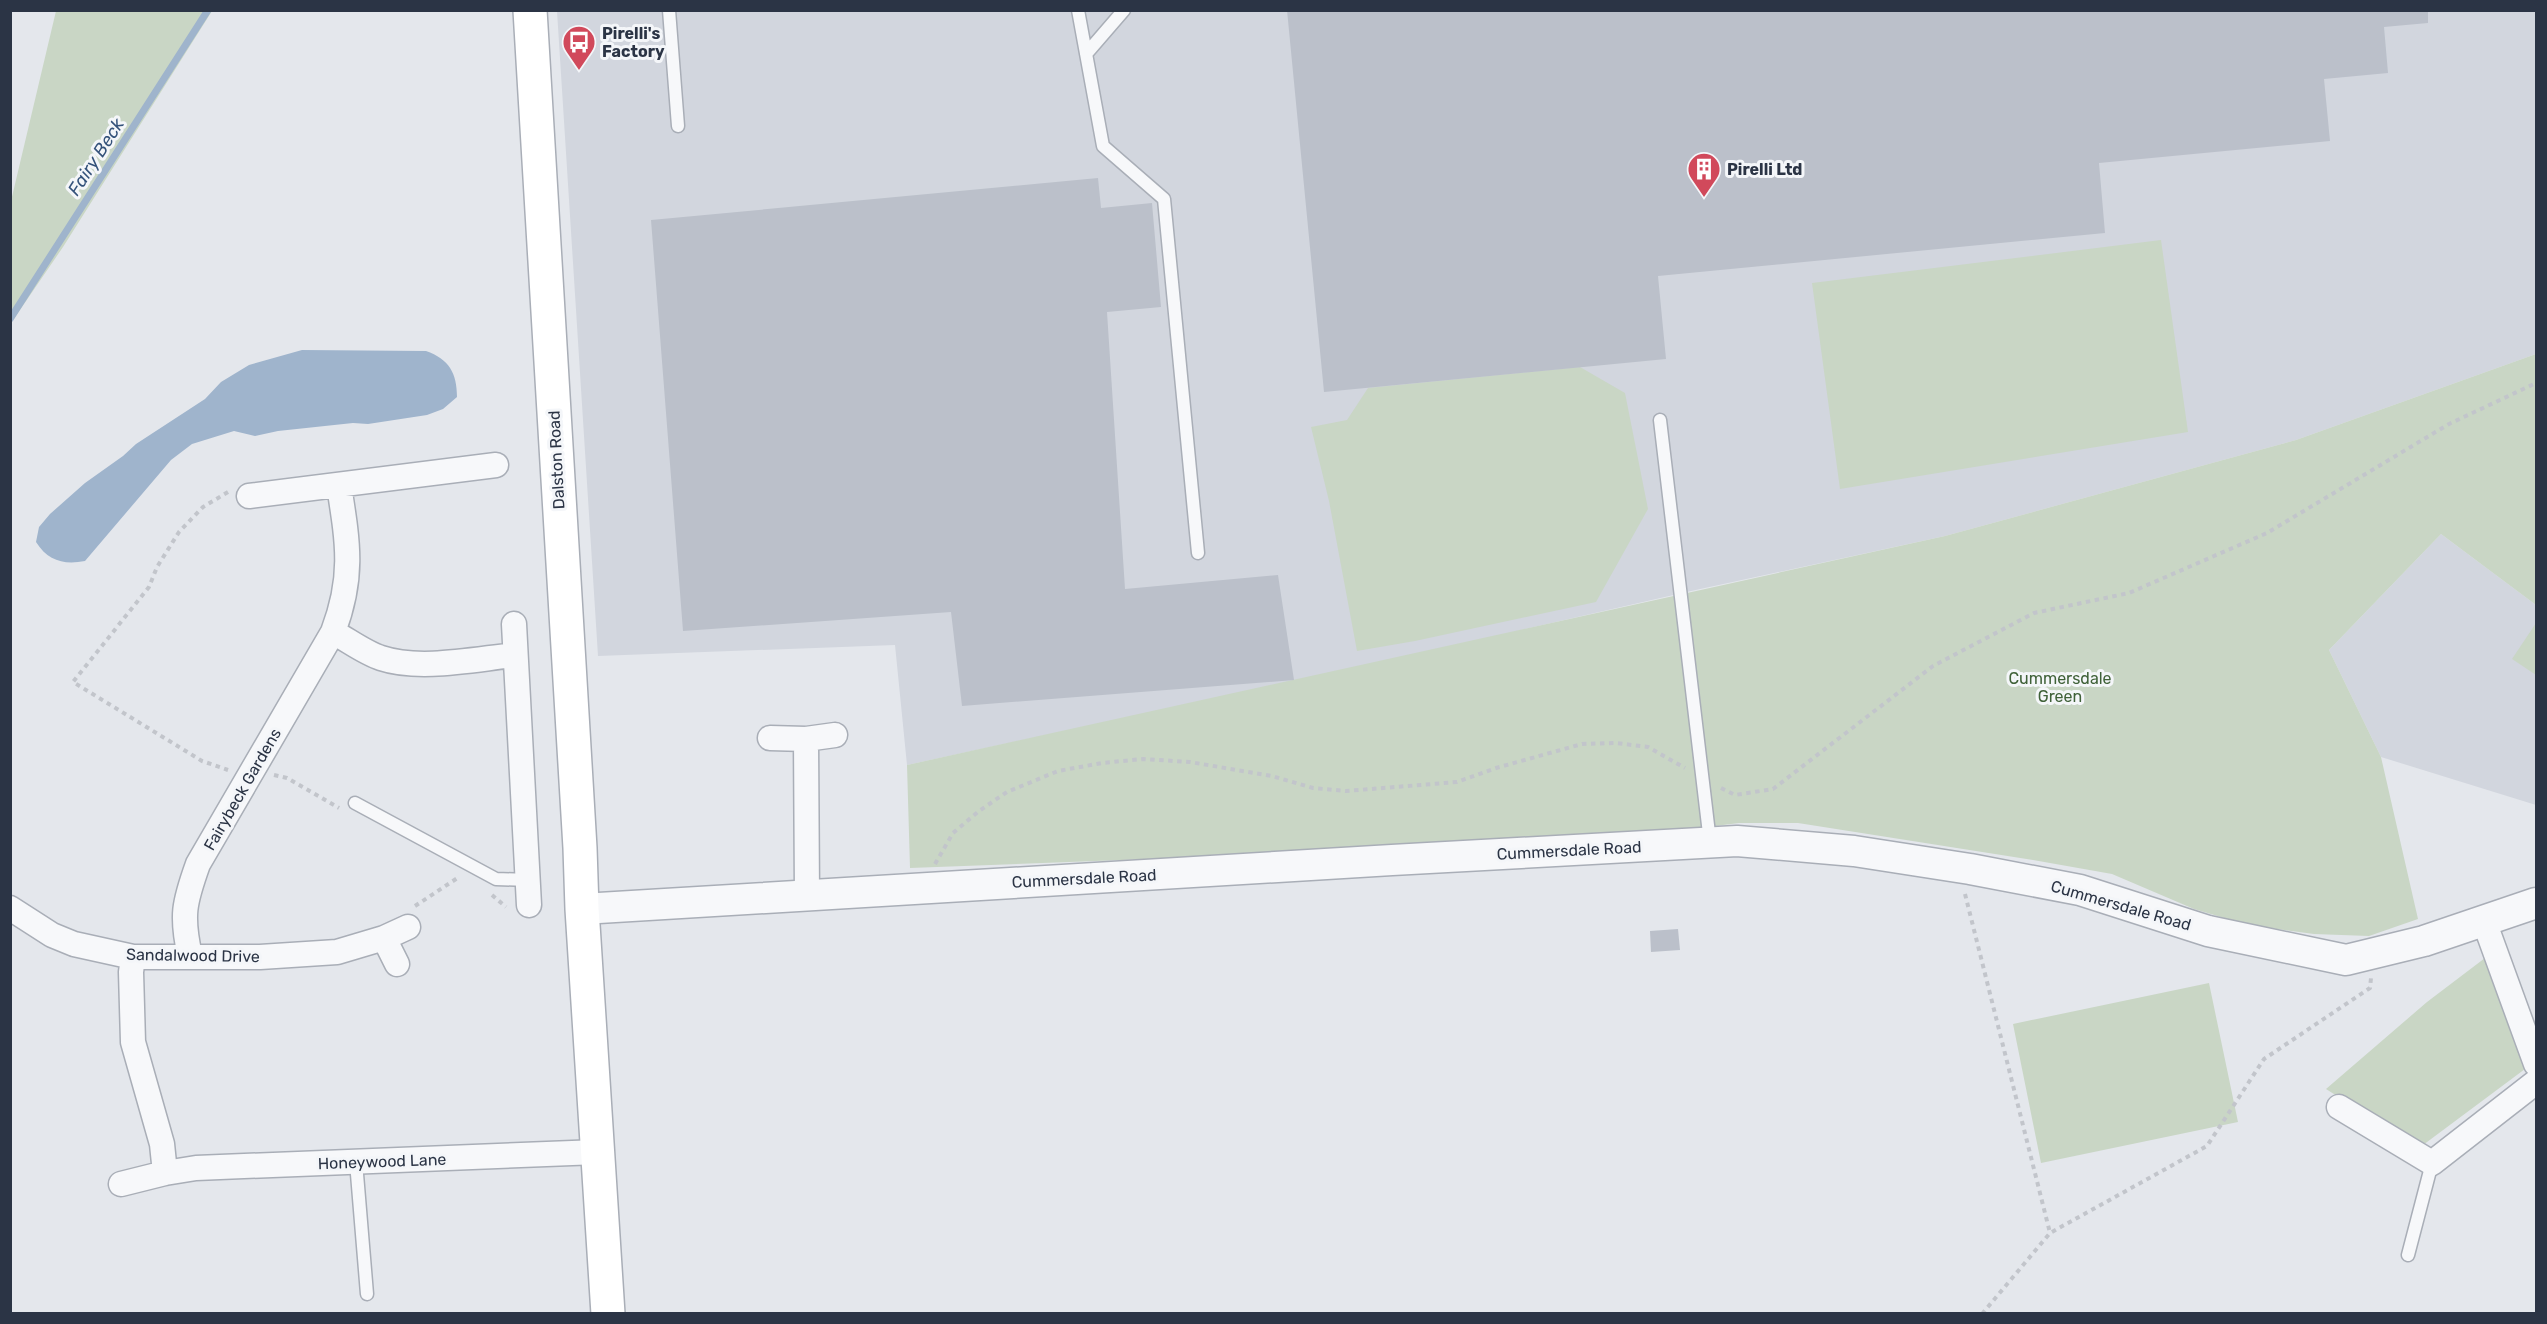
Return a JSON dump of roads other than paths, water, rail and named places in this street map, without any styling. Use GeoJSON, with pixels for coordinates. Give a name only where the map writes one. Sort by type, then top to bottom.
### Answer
{"type":"FeatureCollection","features":[{"type":"Feature","properties":{"kind":"main road","name":"Dalston Road"},"geometry":{"type":"LineString","coordinates":[[530,10],[582,909],[609,1314]]}},
{"type":"Feature","properties":{"kind":"street"},"geometry":{"type":"LineString","coordinates":[[249,496],[496,465]]}},
{"type":"Feature","properties":{"kind":"street","name":"Fairybeck Gardens"},"geometry":{"type":"LineString","coordinates":[[190,956],[183,915],[186,898],[198,864],[333,632],[342,604],[348,572],[349,549],[339,486]]}},
{"type":"Feature","properties":{"kind":"street"},"geometry":{"type":"LineString","coordinates":[[514,624],[529,905]]}},
{"type":"Feature","properties":{"kind":"street"},"geometry":{"type":"LineString","coordinates":[[333,632],[381,658],[403,661],[429,663],[515,655]]}},
{"type":"Feature","properties":{"kind":"street"},"geometry":{"type":"LineString","coordinates":[[770,738],[806,739],[835,735]]}},
{"type":"Feature","properties":{"kind":"street"},"geometry":{"type":"LineString","coordinates":[[806,739],[807,895]]}},
{"type":"Feature","properties":{"kind":"street","name":"Cummersdale Road"},"geometry":{"type":"LineString","coordinates":[[582,909],[1737,842],[1843,850],[1958,867],[2080,890],[2208,931],[2346,960],[2424,941],[2536,903]]}},
{"type":"Feature","properties":{"kind":"street","name":"Sandalwood Drive"},"geometry":{"type":"LineString","coordinates":[[10,908],[52,935],[74,944],[134,957],[260,957],[337,952],[384,938],[408,927]]}},
{"type":"Feature","properties":{"kind":"street"},"geometry":{"type":"LineString","coordinates":[[2484,921],[2536,1064]]}},
{"type":"Feature","properties":{"kind":"street"},"geometry":{"type":"LineString","coordinates":[[384,938],[397,964]]}},
{"type":"Feature","properties":{"kind":"street"},"geometry":{"type":"LineString","coordinates":[[134,957],[131,972],[133,1042],[162,1144],[165,1173]]}},
{"type":"Feature","properties":{"kind":"street"},"geometry":{"type":"LineString","coordinates":[[2339,1107],[2432,1163],[2536,1082]]}},
{"type":"Feature","properties":{"kind":"street","name":"Honeywood Lane"},"geometry":{"type":"LineString","coordinates":[[121,1184],[196,1168],[598,1152]]}},
{"type":"Feature","properties":{"kind":"lane"},"geometry":{"type":"LineString","coordinates":[[669,10],[678,126]]}},
{"type":"Feature","properties":{"kind":"lane"},"geometry":{"type":"LineString","coordinates":[[1078,10],[1103,146],[1164,199],[1198,554]]}},
{"type":"Feature","properties":{"kind":"lane"},"geometry":{"type":"LineString","coordinates":[[1086,54],[1124,10]]}},
{"type":"Feature","properties":{"kind":"lane"},"geometry":{"type":"LineString","coordinates":[[1659,420],[1710,843]]}},
{"type":"Feature","properties":{"kind":"lane"},"geometry":{"type":"LineString","coordinates":[[355,803],[496,879],[529,880]]}},
{"type":"Feature","properties":{"kind":"lane"},"geometry":{"type":"LineString","coordinates":[[356,1162],[367,1294]]}},
{"type":"Feature","properties":{"kind":"lane"},"geometry":{"type":"LineString","coordinates":[[2408,1255],[2432,1163]]}},
{"type":"Feature","properties":{"kind":"water"},"geometry":{"type":"Polygon","coordinates":[[[302,350],[426,351],[441,358],[450,368],[457,388],[457,397],[443,409],[427,415],[368,424],[353,423],[278,431],[255,436],[234,431],[192,444],[171,460],[85,561],[57,560],[46,554],[36,542],[39,527],[85,483],[136,444],[205,399],[221,382],[249,365],[302,350]]]}},
{"type":"Feature","properties":{"kind":"waterway","name":"Fairy Beck"},"geometry":{"type":"LineString","coordinates":[[10,319],[208,10]]}},
{"type":"Feature","properties":{"kind":"place","name":"Pirelli's Factory"},"geometry":{"type":"Point","coordinates":[579,71]}},
{"type":"Feature","properties":{"kind":"place","name":"Pirelli Ltd"},"geometry":{"type":"Point","coordinates":[1704,198]}},
{"type":"Feature","properties":{"kind":"park label","name":"Cummersdale Green"},"geometry":{"type":"Point","coordinates":[2060,687]}}]}
